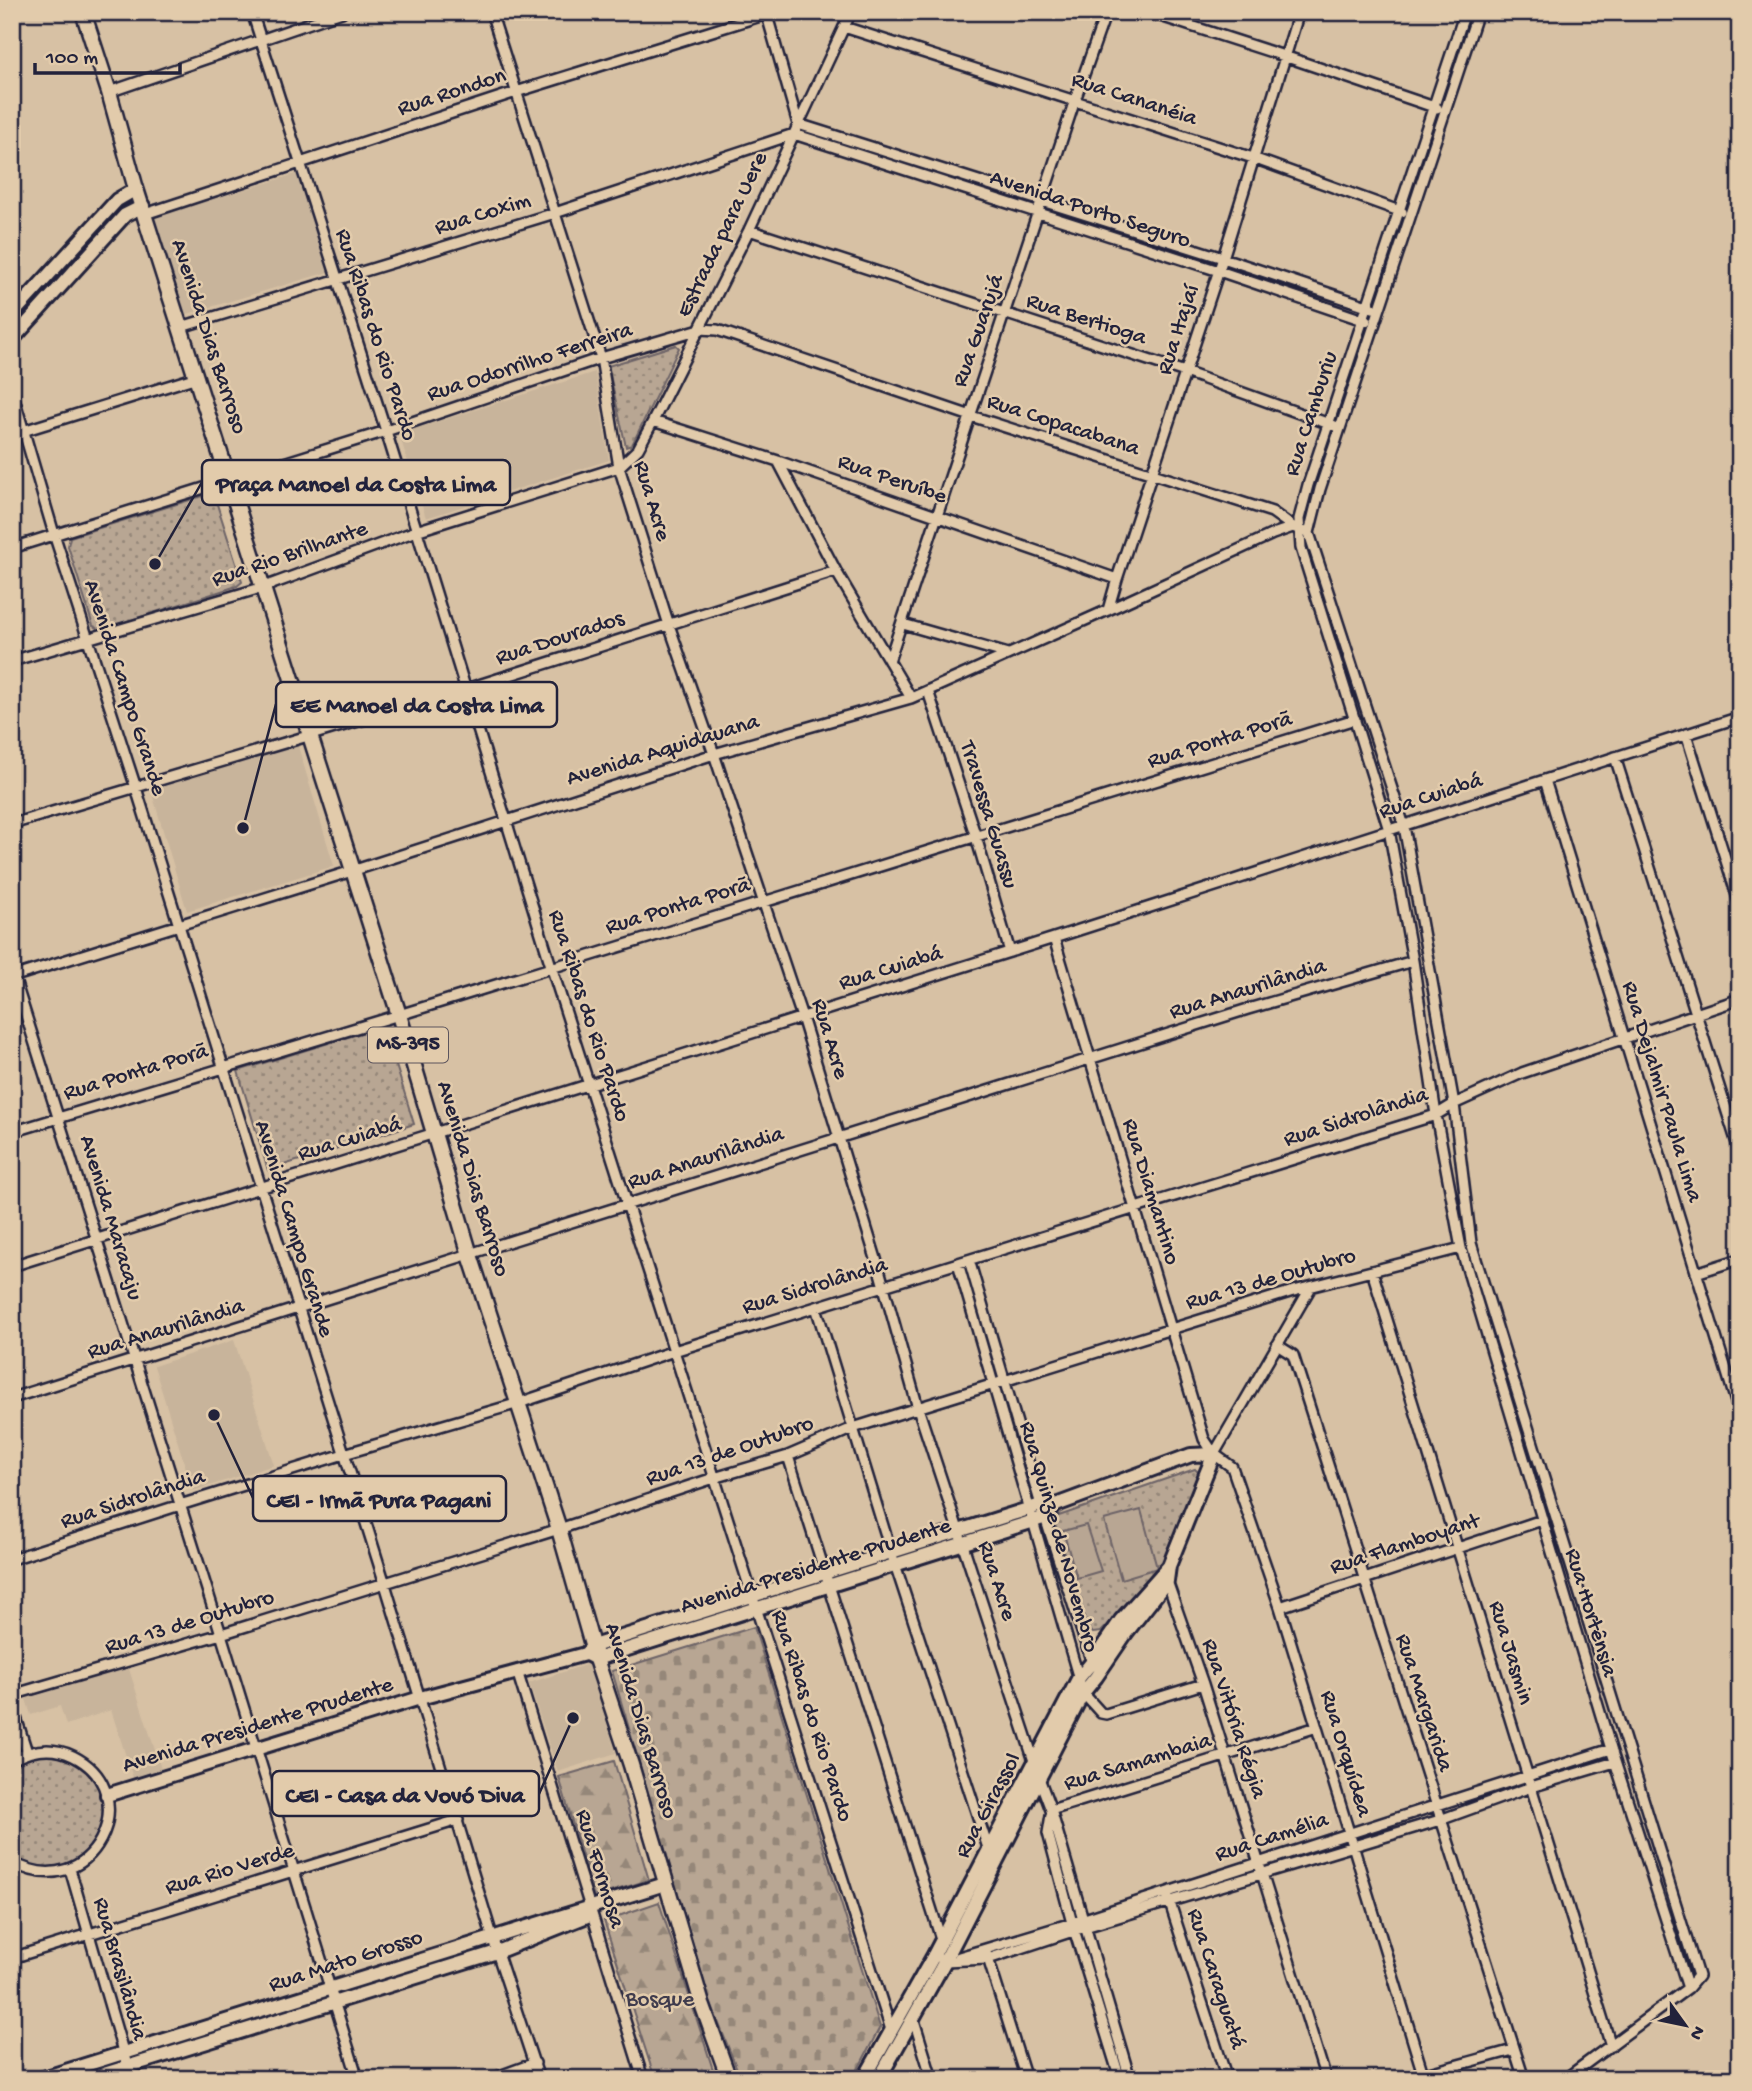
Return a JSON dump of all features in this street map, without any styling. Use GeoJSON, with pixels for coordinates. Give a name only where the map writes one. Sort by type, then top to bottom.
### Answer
{"type":"FeatureCollection","features":[{"type":"Feature","properties":{"kind":"main road","name":"Avenida Dias Barroso"},"geometry":{"type":"LineString","coordinates":[[83,12],[136,189],[399,1015],[470,1255],[559,1529],[591,1653],[631,1765],[702,2004],[729,2079]]}},
{"type":"Feature","properties":{"kind":"street","name":"Rua Ribas do Rio Pardo"},"geometry":{"type":"LineString","coordinates":[[253,12],[551,966],[891,2030]]}},
{"type":"Feature","properties":{"kind":"street"},"geometry":{"type":"LineString","coordinates":[[109,92],[342,12]]}},
{"type":"Feature","properties":{"kind":"street","name":"Rua Acre"},"geometry":{"type":"LineString","coordinates":[[491,12],[601,358],[619,467],[669,625],[715,754],[802,1017],[884,1286],[918,1408],[1051,1810],[1130,2079]]}},
{"type":"Feature","properties":{"kind":"street","name":"Estrada para Uere"},"geometry":{"type":"LineString","coordinates":[[619,467],[638,449],[653,421],[749,230],[851,12]]}},
{"type":"Feature","properties":{"kind":"street","name":"Rua Guarujá"},"geometry":{"type":"LineString","coordinates":[[889,661],[1106,12]]}},
{"type":"Feature","properties":{"kind":"street"},"geometry":{"type":"LineString","coordinates":[[1148,12],[1445,111]]}},
{"type":"Feature","properties":{"kind":"street","name":"Rua Itajaí"},"geometry":{"type":"LineString","coordinates":[[1108,610],[1219,271],[1299,12]]}},
{"type":"Feature","properties":{"kind":"street","name":"Rua Camburiu"},"geometry":{"type":"LineString","coordinates":[[1436,1115],[1413,961],[1389,830],[1296,528],[1465,12]]}},
{"type":"Feature","properties":{"kind":"street","name":"Rua Camburiu"},"geometry":{"type":"LineString","coordinates":[[1309,533],[1341,427],[1478,12]]}},
{"type":"Feature","properties":{"kind":"street"},"geometry":{"type":"LineString","coordinates":[[769,13],[798,124]]}},
{"type":"Feature","properties":{"kind":"street","name":"Rua Rondon"},"geometry":{"type":"LineString","coordinates":[[144,210],[301,163],[769,13]]}},
{"type":"Feature","properties":{"kind":"street","name":"Rua Cananéia"},"geometry":{"type":"LineString","coordinates":[[844,27],[1253,158],[1411,215]]}},
{"type":"Feature","properties":{"kind":"street","name":"Avenida Porto Seguro"},"geometry":{"type":"LineString","coordinates":[[798,124],[1379,310]]}},
{"type":"Feature","properties":{"kind":"street","name":"Avenida Porto Seguro"},"geometry":{"type":"LineString","coordinates":[[794,134],[1375,324]]}},
{"type":"Feature","properties":{"kind":"street","name":"Rua Coxim"},"geometry":{"type":"LineString","coordinates":[[181,327],[555,213],[794,134]]}},
{"type":"Feature","properties":{"kind":"street"},"geometry":{"type":"LineString","coordinates":[[12,315],[117,201],[136,189]]}},
{"type":"Feature","properties":{"kind":"street"},"geometry":{"type":"LineString","coordinates":[[12,340],[125,215],[144,210]]}},
{"type":"Feature","properties":{"kind":"street","name":"Rua Bertioga"},"geometry":{"type":"LineString","coordinates":[[749,230],[1185,372],[1341,427]]}},
{"type":"Feature","properties":{"kind":"street"},"geometry":{"type":"LineString","coordinates":[[63,259],[76,269]]}},
{"type":"Feature","properties":{"kind":"street","name":"Rua Odorrilho Ferreira"},"geometry":{"type":"LineString","coordinates":[[12,548],[230,481],[601,358],[699,329]]}},
{"type":"Feature","properties":{"kind":"street","name":"Rua Copacabana"},"geometry":{"type":"LineString","coordinates":[[699,329],[717,330],[971,416],[1272,512],[1296,528]]}},
{"type":"Feature","properties":{"kind":"street"},"geometry":{"type":"LineString","coordinates":[[23,431],[197,377]]}},
{"type":"Feature","properties":{"kind":"street","name":"Avenida Campo Grande"},"geometry":{"type":"LineString","coordinates":[[12,391],[54,534],[136,788],[497,1952],[539,2079]]}},
{"type":"Feature","properties":{"kind":"street","name":"Rua Peruíbe"},"geometry":{"type":"LineString","coordinates":[[653,421],[778,461],[1117,579]]}},
{"type":"Feature","properties":{"kind":"street"},"geometry":{"type":"LineString","coordinates":[[778,461],[836,571],[911,698]]}},
{"type":"Feature","properties":{"kind":"street","name":"Rua Rio Brilhante"},"geometry":{"type":"LineString","coordinates":[[12,661],[264,587],[416,531],[619,467]]}},
{"type":"Feature","properties":{"kind":"street"},"geometry":{"type":"LineString","coordinates":[[1296,528],[1309,533],[1404,826],[1454,1104],[1471,1243],[1698,1976],[1688,1988],[1565,2079]]}},
{"type":"Feature","properties":{"kind":"street","name":"Avenida Aquidauana"},"geometry":{"type":"LineString","coordinates":[[13,975],[352,871],[715,754],[911,698],[1296,528]]}},
{"type":"Feature","properties":{"kind":"street","name":"Rua Dourados"},"geometry":{"type":"LineString","coordinates":[[12,824],[466,689],[836,571]]}},
{"type":"Feature","properties":{"kind":"street"},"geometry":{"type":"LineString","coordinates":[[1325,625],[1337,620]]}},
{"type":"Feature","properties":{"kind":"street"},"geometry":{"type":"LineString","coordinates":[[903,624],[1009,654]]}},
{"type":"Feature","properties":{"kind":"street","name":"Travessa Guassu"},"geometry":{"type":"LineString","coordinates":[[928,691],[1010,952]]}},
{"type":"Feature","properties":{"kind":"street","name":"Rua Cuiabá"},"geometry":{"type":"LineString","coordinates":[[12,1266],[1010,952],[1740,717]]}},
{"type":"Feature","properties":{"kind":"street","name":"Rua Ponta Porã"},"geometry":{"type":"LineString","coordinates":[[12,1132],[1354,719]]}},
{"type":"Feature","properties":{"kind":"street"},"geometry":{"type":"LineString","coordinates":[[1686,734],[1740,905]]}},
{"type":"Feature","properties":{"kind":"street"},"geometry":{"type":"LineString","coordinates":[[1615,757],[1740,1153]]}},
{"type":"Feature","properties":{"kind":"street","name":"Rua Dejalmir Paula Lima"},"geometry":{"type":"LineString","coordinates":[[1545,780],[1740,1415]]}},
{"type":"Feature","properties":{"kind":"street","name":"Rua Diamantino"},"geometry":{"type":"LineString","coordinates":[[1054,938],[1204,1439],[1214,1454]]}},
{"type":"Feature","properties":{"kind":"street","name":"Rua Anaurilândia"},"geometry":{"type":"LineString","coordinates":[[12,1398],[1090,1058],[1413,961]]}},
{"type":"Feature","properties":{"kind":"street","name":"Avenida Maracaju"},"geometry":{"type":"LineString","coordinates":[[13,975],[358,2079]]}},
{"type":"Feature","properties":{"kind":"street","name":"Rua Sidrolândia"},"geometry":{"type":"LineString","coordinates":[[12,1559],[1436,1115],[1522,1073],[1740,999]]}},
{"type":"Feature","properties":{"kind":"street","name":"Rua Hortênsia"},"geometry":{"type":"LineString","coordinates":[[1436,1115],[1461,1248],[1611,1749],[1688,1988]]}},
{"type":"Feature","properties":{"kind":"street","name":"Rua 13 de Outubro"},"geometry":{"type":"LineString","coordinates":[[12,1695],[385,1584],[714,1478],[788,1457],[853,1428],[1171,1329],[1311,1287],[1461,1248]]}},
{"type":"Feature","properties":{"kind":"street"},"geometry":{"type":"LineString","coordinates":[[1696,1273],[1740,1259]]}},
{"type":"Feature","properties":{"kind":"street","name":"Rua Quinze de Novembro"},"geometry":{"type":"LineString","coordinates":[[969,1260],[1005,1381],[1083,1693]]}},
{"type":"Feature","properties":{"kind":"street","name":"Rua Quinze de Novembro"},"geometry":{"type":"LineString","coordinates":[[958,1264],[994,1384],[1097,1677]]}},
{"type":"Feature","properties":{"kind":"street","name":"Rua Jasmin"},"geometry":{"type":"LineString","coordinates":[[1372,1271],[1611,2046]]}},
{"type":"Feature","properties":{"kind":"street","name":"Rua Girassol"},"geometry":{"type":"LineString","coordinates":[[864,2079],[891,2030],[939,1958],[1040,1781],[1083,1693],[1097,1677],[1166,1574],[1214,1454],[1311,1287]]}},
{"type":"Feature","properties":{"kind":"street"},"geometry":{"type":"LineString","coordinates":[[816,1307],[893,1558],[989,1851]]}},
{"type":"Feature","properties":{"kind":"street","name":"Rua Margarida"},"geometry":{"type":"LineString","coordinates":[[1277,1346],[1293,1355],[1524,2079]]}},
{"type":"Feature","properties":{"kind":"street","name":"Avenida Presidente Prudente"},"geometry":{"type":"LineString","coordinates":[[107,1795],[420,1698],[591,1653],[1038,1513],[1191,1455],[1214,1454]]}},
{"type":"Feature","properties":{"kind":"street","name":"Rua Orquídea"},"geometry":{"type":"LineString","coordinates":[[1214,1454],[1232,1467],[1280,1607],[1423,2074]]}},
{"type":"Feature","properties":{"kind":"street"},"geometry":{"type":"LineString","coordinates":[[788,1457],[941,1939]]}},
{"type":"Feature","properties":{"kind":"street","name":"Rua Flamboyant"},"geometry":{"type":"LineString","coordinates":[[1280,1607],[1542,1520]]}},
{"type":"Feature","properties":{"kind":"street","name":"Rua Girassol"},"geometry":{"type":"LineString","coordinates":[[879,2079],[913,2017],[939,1958],[941,1939],[1078,1679],[1093,1662],[1121,1620],[1166,1574]]}},
{"type":"Feature","properties":{"kind":"street","name":"Rua Vitória Régia"},"geometry":{"type":"LineString","coordinates":[[1166,1574],[1326,2079]]}},
{"type":"Feature","properties":{"kind":"street","name":"Rua Formosa"},"geometry":{"type":"LineString","coordinates":[[517,1671],[643,2079]]}},
{"type":"Feature","properties":{"kind":"street"},"geometry":{"type":"LineString","coordinates":[[1083,1693],[1101,1713],[1107,1714],[1202,1684]]}},
{"type":"Feature","properties":{"kind":"street"},"geometry":{"type":"LineString","coordinates":[[12,1705],[27,1752]]}},
{"type":"Feature","properties":{"kind":"street","name":"Rua Samambaia"},"geometry":{"type":"LineString","coordinates":[[1051,1810],[1317,1727]]}},
{"type":"Feature","properties":{"kind":"street"},"geometry":{"type":"LineString","coordinates":[[12,1760],[27,1752],[48,1749],[63,1751],[85,1762],[100,1778],[107,1795],[109,1818],[101,1842],[86,1860],[70,1869],[51,1874],[27,1871],[12,1862]]}},
{"type":"Feature","properties":{"kind":"street","name":"Rua Camélia"},"geometry":{"type":"LineString","coordinates":[[1084,1923],[1166,1892],[1611,1749]]}},
{"type":"Feature","properties":{"kind":"street"},"geometry":{"type":"LineString","coordinates":[[939,1958],[987,1955],[1084,1923],[1170,1902],[1440,1820],[1531,1787],[1615,1762]]}},
{"type":"Feature","properties":{"kind":"street"},"geometry":{"type":"LineString","coordinates":[[1051,1810],[1048,1833],[1073,1927],[1120,2079]]}},
{"type":"Feature","properties":{"kind":"street","name":"Rua Rio Verde"},"geometry":{"type":"LineString","coordinates":[[12,1958],[458,1820]]}},
{"type":"Feature","properties":{"kind":"street","name":"Rua Brasilândia"},"geometry":{"type":"LineString","coordinates":[[70,1869],[129,2073]]}},
{"type":"Feature","properties":{"kind":"street","name":"Rua Mato Grosso"},"geometry":{"type":"LineString","coordinates":[[40,2079],[330,1990],[364,1976],[666,1887]]}},
{"type":"Feature","properties":{"kind":"street","name":"Rua Caraguatá"},"geometry":{"type":"LineString","coordinates":[[1166,1892],[1227,2079]]}},
{"type":"Feature","properties":{"kind":"street","name":"Rua Mato Grosso"},"geometry":{"type":"LineString","coordinates":[[88,2079],[129,2073],[334,2003],[497,1952],[592,1910]]}},
{"type":"Feature","properties":{"kind":"street"},"geometry":{"type":"LineString","coordinates":[[987,1955],[1026,2079]]}},
{"type":"Feature","properties":{"kind":"street"},"geometry":{"type":"LineString","coordinates":[[913,2017],[932,2079]]}},
{"type":"Feature","properties":{"kind":"street"},"geometry":{"type":"LineString","coordinates":[[1407,2079],[1513,2050]]}},
{"type":"Feature","properties":{"kind":"street"},"geometry":{"type":"LineString","coordinates":[[491,2079],[535,2063]]}},
{"type":"Feature","properties":{"kind":"shaded area"},"geometry":{"type":"Polygon","coordinates":[[[299,173],[328,272],[184,315],[155,217],[299,173]]]}},
{"type":"Feature","properties":{"kind":"shaded area"},"geometry":{"type":"Polygon","coordinates":[[[595,372],[609,460],[426,518],[399,434],[595,372]]]}},
{"type":"Feature","properties":{"kind":"shaded area"},"geometry":{"type":"Polygon","coordinates":[[[298,746],[334,866],[187,911],[151,790],[298,746]]]}},
{"type":"Feature","properties":{"kind":"shaded area"},"geometry":{"type":"Polygon","coordinates":[[[234,1340],[274,1465],[193,1491],[154,1366],[234,1340]]]}},
{"type":"Feature","properties":{"kind":"shaded area"},"geometry":{"type":"Polygon","coordinates":[[[588,1664],[616,1753],[558,1772],[529,1683],[588,1664]]]}},
{"type":"Feature","properties":{"kind":"shaded area"},"geometry":{"type":"Polygon","coordinates":[[[128,1666],[162,1772],[134,1781],[111,1710],[66,1725],[60,1706],[31,1715],[26,1699],[128,1666]]]}},
{"type":"Feature","properties":{"kind":"green space"},"geometry":{"type":"Polygon","coordinates":[[[676,345],[679,348],[632,445],[626,447],[608,366],[676,345]]]}},
{"type":"Feature","properties":{"kind":"green space"},"geometry":{"type":"Polygon","coordinates":[[[209,494],[215,498],[242,582],[237,586],[100,630],[93,626],[68,546],[70,537],[209,494]]]}},
{"type":"Feature","properties":{"kind":"green space"},"geometry":{"type":"Polygon","coordinates":[[[384,1026],[414,1124],[268,1170],[238,1071],[384,1026]]]}},
{"type":"Feature","properties":{"kind":"green space"},"geometry":{"type":"Polygon","coordinates":[[[1195,1469],[1200,1474],[1160,1569],[1101,1632],[1093,1633],[1087,1628],[1053,1518],[1195,1469]]]}},
{"type":"Feature","properties":{"kind":"green space"},"geometry":{"type":"Polygon","coordinates":[[[1141,1510],[1157,1568],[1121,1579],[1104,1520],[1141,1510]]]}},
{"type":"Feature","properties":{"kind":"green space"},"geometry":{"type":"Polygon","coordinates":[[[1086,1525],[1101,1571],[1077,1578],[1063,1531],[1086,1525]]]}},
{"type":"Feature","properties":{"kind":"green space"},"geometry":{"type":"Polygon","coordinates":[[[754,1627],[880,2027],[853,2079],[741,2079],[709,1999],[612,1671],[754,1627]]]}},
{"type":"Feature","properties":{"kind":"green space"},"geometry":{"type":"Polygon","coordinates":[[[48,1754],[78,1764],[96,1782],[103,1805],[100,1829],[88,1849],[69,1863],[43,1867],[12,1857],[12,1767],[28,1756],[48,1754]]]}},
{"type":"Feature","properties":{"kind":"green space"},"geometry":{"type":"Polygon","coordinates":[[[614,1761],[649,1880],[594,1897],[559,1777],[614,1761]]]}},
{"type":"Feature","properties":{"kind":"green space","name":"Bosque"},"geometry":{"type":"Polygon","coordinates":[[[659,1902],[716,2079],[655,2079],[604,1921],[659,1902]]]}},
{"type":"Feature","properties":{"kind":"place","name":"Praça Manoel da Costa Lima"},"geometry":{"type":"Point","coordinates":[155,564]}},
{"type":"Feature","properties":{"kind":"place","name":"EE Manoel da Costa Lima"},"geometry":{"type":"Point","coordinates":[243,828]}},
{"type":"Feature","properties":{"kind":"place","name":"CEI - Irmã Pura Pagani"},"geometry":{"type":"Point","coordinates":[214,1415]}},
{"type":"Feature","properties":{"kind":"place","name":"CEI - Casa da Vovó Diva"},"geometry":{"type":"Point","coordinates":[573,1718]}}]}
